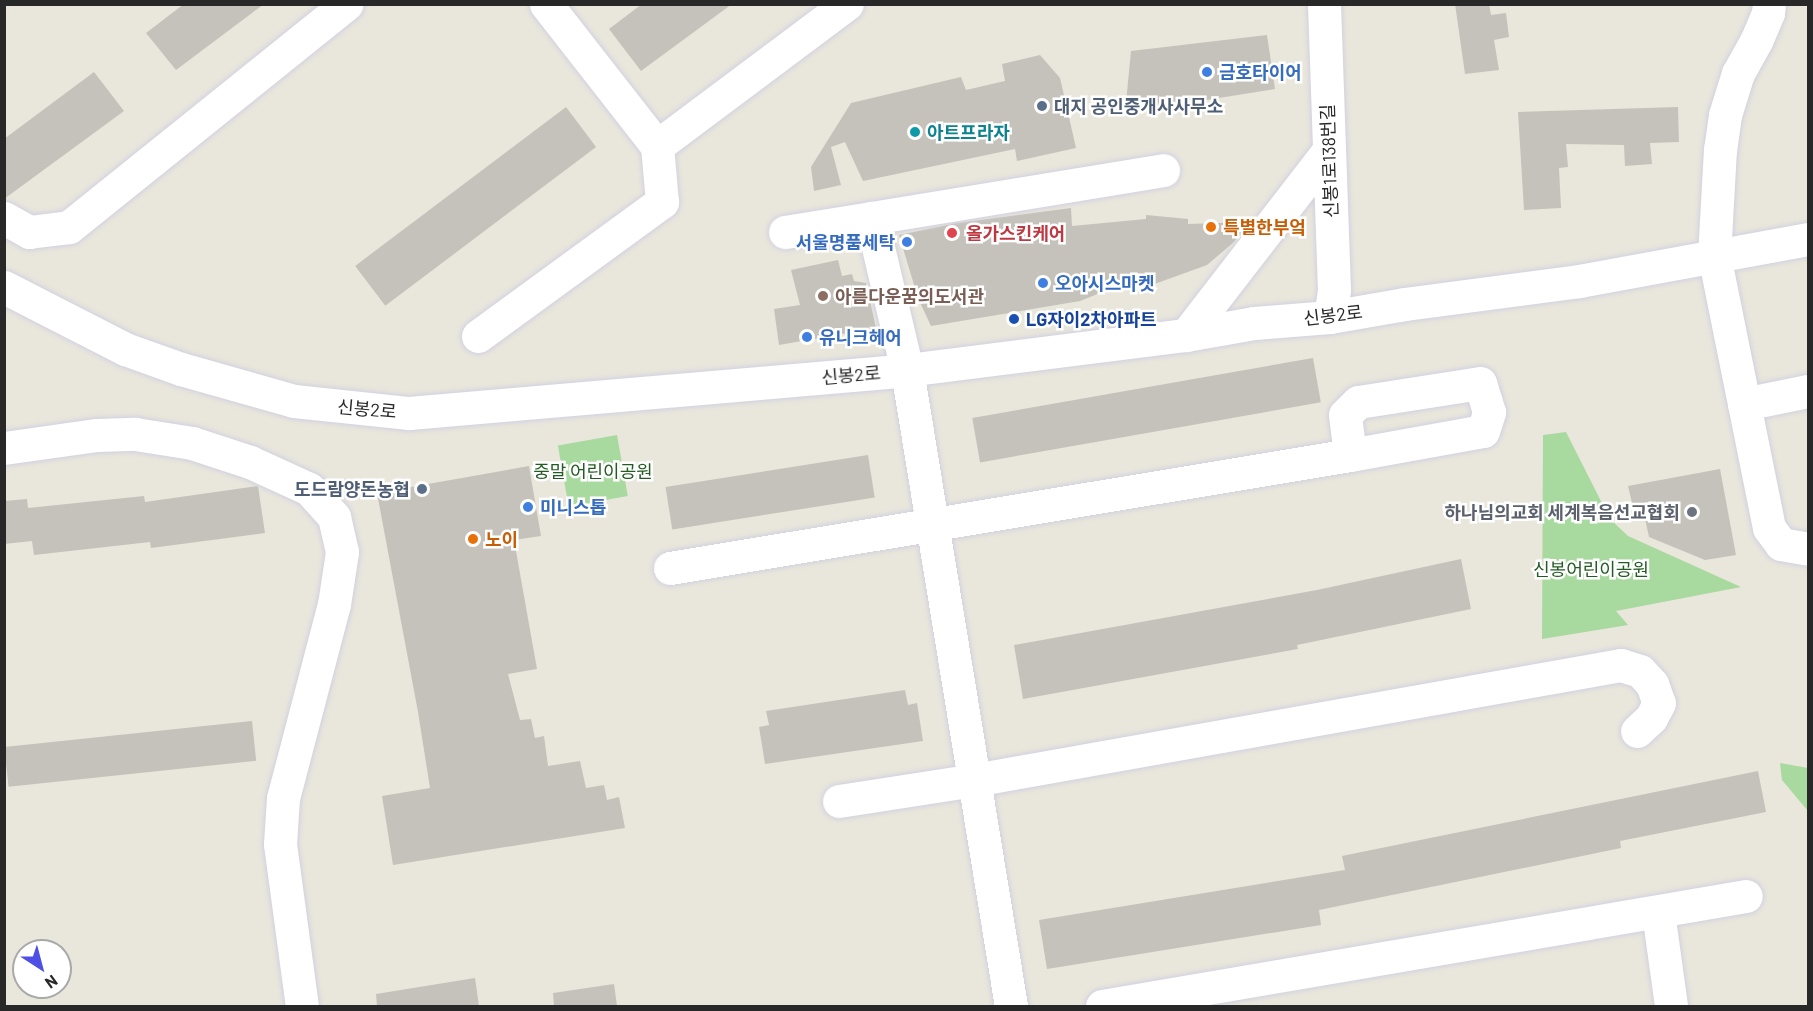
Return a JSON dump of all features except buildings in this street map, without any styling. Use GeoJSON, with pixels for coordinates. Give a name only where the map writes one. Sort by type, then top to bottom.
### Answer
{"type":"FeatureCollection","features":[{"type":"Feature","properties":{"kind":"street"},"geometry":{"type":"LineString","coordinates":[[4,218],[29,232],[69,227],[346,4]]}},
{"type":"Feature","properties":{"kind":"street"},"geometry":{"type":"LineString","coordinates":[[478,336],[662,202],[657,146],[546,4]]}},
{"type":"Feature","properties":{"kind":"street"},"geometry":{"type":"LineString","coordinates":[[657,146],[847,4]]}},
{"type":"Feature","properties":{"kind":"street","name":"신봉1로138번길"},"geometry":{"type":"LineString","coordinates":[[1324,4],[1334,290],[1330,318]]}},
{"type":"Feature","properties":{"kind":"street"},"geometry":{"type":"LineString","coordinates":[[1768,4],[1768,13],[1738,73],[1725,115],[1720,149],[1714,255],[1769,528],[1780,544],[1809,549]]}},
{"type":"Feature","properties":{"kind":"street"},"geometry":{"type":"LineString","coordinates":[[1186,335],[1328,151]]}},
{"type":"Feature","properties":{"kind":"street"},"geometry":{"type":"LineString","coordinates":[[785,232],[1163,170]]}},
{"type":"Feature","properties":{"kind":"street"},"geometry":{"type":"LineString","coordinates":[[871,218],[907,370],[1011,1006]]}},
{"type":"Feature","properties":{"kind":"street","name":"신봉2로"},"geometry":{"type":"LineString","coordinates":[[4,287],[125,349],[181,369],[294,401],[353,409],[409,413],[907,370],[1186,335],[1254,323],[1330,318],[1405,304],[1579,281],[1809,238]]}},
{"type":"Feature","properties":{"kind":"street"},"geometry":{"type":"LineString","coordinates":[[1744,404],[1809,391]]}},
{"type":"Feature","properties":{"kind":"street"},"geometry":{"type":"LineString","coordinates":[[4,448],[135,434],[192,443],[250,462],[309,489],[334,517],[342,552],[334,604],[283,798],[280,844],[302,1006]]}},
{"type":"Feature","properties":{"kind":"street"},"geometry":{"type":"LineString","coordinates":[[670,568],[1350,455]]}},
{"type":"Feature","properties":{"kind":"street"},"geometry":{"type":"LineString","coordinates":[[838,801],[974,780],[1622,665],[1640,671],[1652,684],[1659,703],[1651,718],[1637,730]]}},
{"type":"Feature","properties":{"kind":"street"},"geometry":{"type":"LineString","coordinates":[[1102,1006],[1746,896]]}},
{"type":"Feature","properties":{"kind":"street"},"geometry":{"type":"LineString","coordinates":[[1658,912],[1671,1006]]}},
{"type":"Feature","properties":{"kind":"green space","name":"신봉어린이공원"},"geometry":{"type":"Polygon","coordinates":[[[1566,432],[1610,519],[1628,536],[1741,587],[1616,611],[1628,625],[1542,639],[1543,435],[1566,432]]]}},
{"type":"Feature","properties":{"kind":"green space","name":"중말 어린이공원"},"geometry":{"type":"Polygon","coordinates":[[[617,435],[628,496],[569,506],[558,445],[617,435]]]}},
{"type":"Feature","properties":{"kind":"green space"},"geometry":{"type":"Polygon","coordinates":[[[1780,763],[1808,768],[1808,811],[1782,780],[1780,763]]]}},
{"type":"Feature","properties":{"kind":"place","name":"금호타이어"},"geometry":{"type":"Point","coordinates":[1207,72]}},
{"type":"Feature","properties":{"kind":"place","name":"대지 공인중개사사무소"},"geometry":{"type":"Point","coordinates":[1042,106]}},
{"type":"Feature","properties":{"kind":"place","name":"아트프라자"},"geometry":{"type":"Point","coordinates":[915,132]}},
{"type":"Feature","properties":{"kind":"place","name":"특별한부엌"},"geometry":{"type":"Point","coordinates":[1211,227]}},
{"type":"Feature","properties":{"kind":"place","name":"올가스킨케어"},"geometry":{"type":"Point","coordinates":[952,233]}},
{"type":"Feature","properties":{"kind":"place","name":"서울명품세탁"},"geometry":{"type":"Point","coordinates":[907,242]}},
{"type":"Feature","properties":{"kind":"place","name":"오아시스마켓"},"geometry":{"type":"Point","coordinates":[1043,283]}},
{"type":"Feature","properties":{"kind":"place","name":"아름다운꿈의도서관"},"geometry":{"type":"Point","coordinates":[823,296]}},
{"type":"Feature","properties":{"kind":"place","name":"LG자이2차아파트"},"geometry":{"type":"Point","coordinates":[1014,319]}},
{"type":"Feature","properties":{"kind":"place","name":"유니크헤어"},"geometry":{"type":"Point","coordinates":[807,337]}},
{"type":"Feature","properties":{"kind":"place","name":"도드람양돈농협"},"geometry":{"type":"Point","coordinates":[422,489]}},
{"type":"Feature","properties":{"kind":"place","name":"미니스톱"},"geometry":{"type":"Point","coordinates":[528,507]}},
{"type":"Feature","properties":{"kind":"place","name":"하나님의교회 세계복음선교협회"},"geometry":{"type":"Point","coordinates":[1692,512]}},
{"type":"Feature","properties":{"kind":"place","name":"노이"},"geometry":{"type":"Point","coordinates":[473,539]}}]}
